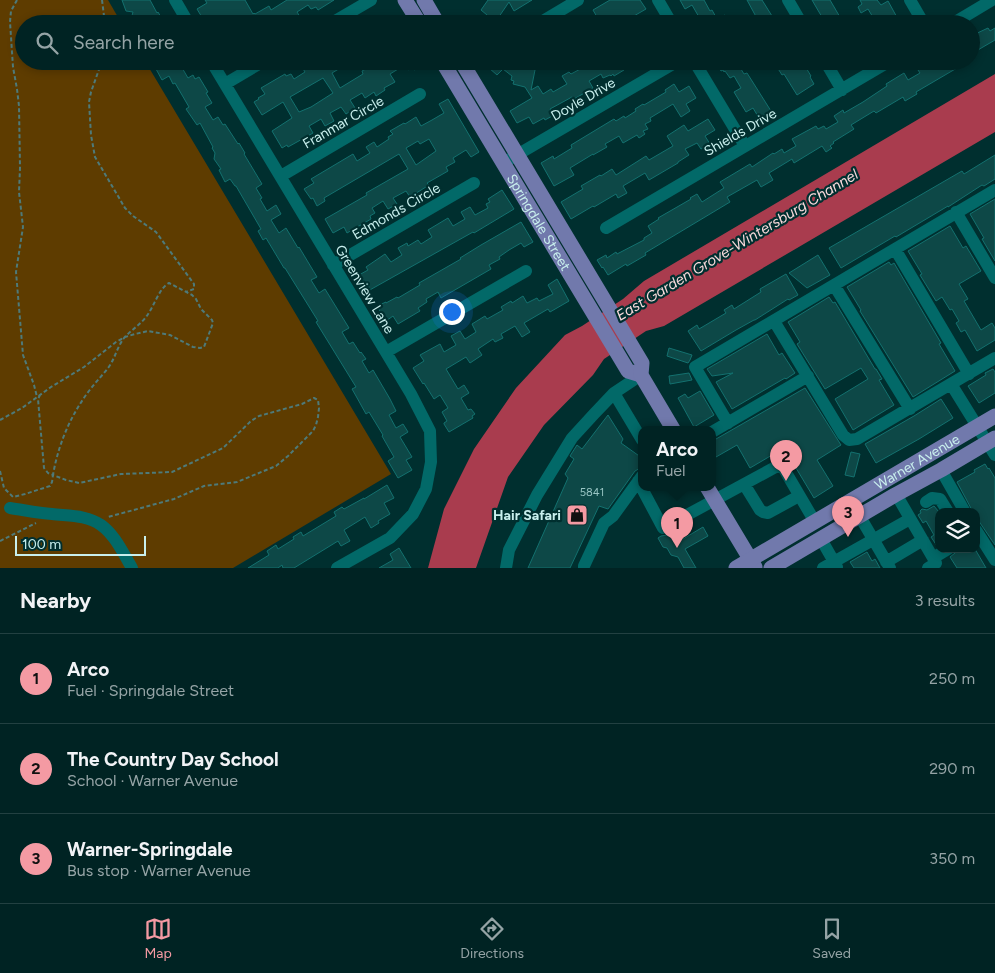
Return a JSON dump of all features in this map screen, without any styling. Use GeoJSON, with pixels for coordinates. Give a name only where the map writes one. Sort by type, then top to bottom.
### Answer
{"type":"FeatureCollection","features":[{"type":"Feature","properties":{"kind":"main road"},"geometry":{"type":"LineString","coordinates":[[405,0],[414,15]]}},
{"type":"Feature","properties":{"kind":"main road"},"geometry":{"type":"LineString","coordinates":[[424,0],[433,15]]}},
{"type":"Feature","properties":{"kind":"main road","name":"Springdale Street"},"geometry":{"type":"LineString","coordinates":[[447,70],[628,371],[641,375]]}},
{"type":"Feature","properties":{"kind":"main road","name":"Springdale Street"},"geometry":{"type":"LineString","coordinates":[[466,70],[642,363],[641,375],[672,426]]}},
{"type":"Feature","properties":{"kind":"main road","name":"Warner Avenue"},"geometry":{"type":"LineString","coordinates":[[736,568],[753,564],[815,522],[995,416]]}},
{"type":"Feature","properties":{"kind":"main road","name":"Warner Avenue"},"geometry":{"type":"LineString","coordinates":[[771,568],[896,494],[992,445]]}},
{"type":"Feature","properties":{"kind":"main road"},"geometry":{"type":"LineString","coordinates":[[859,515],[857,506],[897,482],[911,465]]}},
{"type":"Feature","properties":{"kind":"main road"},"geometry":{"type":"LineString","coordinates":[[709,491],[753,564]]}},
{"type":"Feature","properties":{"kind":"street"},"geometry":{"type":"LineString","coordinates":[[175,0],[184,15]]}},
{"type":"Feature","properties":{"kind":"street"},"geometry":{"type":"LineString","coordinates":[[345,15],[371,0]]}},
{"type":"Feature","properties":{"kind":"street"},"geometry":{"type":"LineString","coordinates":[[553,15],[578,0]]}},
{"type":"Feature","properties":{"kind":"street"},"geometry":{"type":"LineString","coordinates":[[658,0],[667,15]]}},
{"type":"Feature","properties":{"kind":"street"},"geometry":{"type":"LineString","coordinates":[[788,0],[797,15]]}},
{"type":"Feature","properties":{"kind":"street"},"geometry":{"type":"LineString","coordinates":[[910,0],[919,15]]}},
{"type":"Feature","properties":{"kind":"street"},"geometry":{"type":"LineString","coordinates":[[967,15],[992,0]]}},
{"type":"Feature","properties":{"kind":"street","name":"Greenview Lane"},"geometry":{"type":"LineString","coordinates":[[216,70],[411,394],[430,431],[431,462],[426,488],[413,514],[390,538],[337,568]]}},
{"type":"Feature","properties":{"kind":"street"},"geometry":{"type":"LineString","coordinates":[[225,84],[249,70]]}},
{"type":"Feature","properties":{"kind":"street","name":"Doyle Drive"},"geometry":{"type":"LineString","coordinates":[[504,163],[663,70]]}},
{"type":"Feature","properties":{"kind":"street"},"geometry":{"type":"LineString","coordinates":[[699,70],[745,146]]}},
{"type":"Feature","properties":{"kind":"street"},"geometry":{"type":"LineString","coordinates":[[830,70],[842,90]]}},
{"type":"Feature","properties":{"kind":"street","name":"Shields Drive"},"geometry":{"type":"LineString","coordinates":[[606,228],[875,70]]}},
{"type":"Feature","properties":{"kind":"street","name":"Franmar Circle"},"geometry":{"type":"LineString","coordinates":[[281,176],[420,94]]}},
{"type":"Feature","properties":{"kind":"street","name":"Edmonds Circle"},"geometry":{"type":"LineString","coordinates":[[333,265],[474,183]]}},
{"type":"Feature","properties":{"kind":"street"},"geometry":{"type":"LineString","coordinates":[[728,423],[695,367],[995,190]]}},
{"type":"Feature","properties":{"kind":"street"},"geometry":{"type":"LineString","coordinates":[[956,212],[995,278]]}},
{"type":"Feature","properties":{"kind":"street"},"geometry":{"type":"LineString","coordinates":[[895,249],[969,374]]}},
{"type":"Feature","properties":{"kind":"street"},"geometry":{"type":"LineString","coordinates":[[386,352],[526,271]]}},
{"type":"Feature","properties":{"kind":"street"},"geometry":{"type":"LineString","coordinates":[[834,285],[910,409]]}},
{"type":"Feature","properties":{"kind":"street"},"geometry":{"type":"LineString","coordinates":[[774,320],[843,436],[849,440],[857,439],[995,358]]}},
{"type":"Feature","properties":{"kind":"street"},"geometry":{"type":"LineString","coordinates":[[506,568],[509,550],[537,495],[572,438],[614,393],[641,375]]}},
{"type":"Feature","properties":{"kind":"street"},"geometry":{"type":"LineString","coordinates":[[716,430],[808,376]]}},
{"type":"Feature","properties":{"kind":"street"},"geometry":{"type":"LineString","coordinates":[[951,384],[977,426],[992,445]]}},
{"type":"Feature","properties":{"kind":"street"},"geometry":{"type":"LineString","coordinates":[[614,393],[638,433]]}},
{"type":"Feature","properties":{"kind":"street"},"geometry":{"type":"LineString","coordinates":[[646,491],[663,528],[781,464],[815,522]]}},
{"type":"Feature","properties":{"kind":"street"},"geometry":{"type":"LineString","coordinates":[[938,472],[955,508]]}},
{"type":"Feature","properties":{"kind":"street"},"geometry":{"type":"LineString","coordinates":[[938,472],[962,508]]}},
{"type":"Feature","properties":{"kind":"street"},"geometry":{"type":"LineString","coordinates":[[584,568],[604,523],[612,516],[638,482]]}},
{"type":"Feature","properties":{"kind":"street"},"geometry":{"type":"LineString","coordinates":[[744,484],[763,512],[768,513],[800,496]]}},
{"type":"Feature","properties":{"kind":"street"},"geometry":{"type":"LineString","coordinates":[[896,494],[923,540],[934,564],[944,553]]}},
{"type":"Feature","properties":{"kind":"street"},"geometry":{"type":"LineString","coordinates":[[821,539],[831,566],[874,540],[932,498],[940,499],[946,508]]}},
{"type":"Feature","properties":{"kind":"street"},"geometry":{"type":"LineString","coordinates":[[10,508],[95,521],[116,541],[132,568]]}},
{"type":"Feature","properties":{"kind":"street"},"geometry":{"type":"LineString","coordinates":[[859,515],[888,565],[923,540]]}},
{"type":"Feature","properties":{"kind":"street"},"geometry":{"type":"LineString","coordinates":[[980,536],[995,560]]}},
{"type":"Feature","properties":{"kind":"street"},"geometry":{"type":"LineString","coordinates":[[980,552],[990,568]]}},
{"type":"Feature","properties":{"kind":"path"},"geometry":{"type":"LineString","coordinates":[[17,0],[11,11],[10,22],[13,67],[18,89],[19,192],[23,227],[16,272],[23,355],[37,397]]}},
{"type":"Feature","properties":{"kind":"path"},"geometry":{"type":"LineString","coordinates":[[102,0],[104,15]]}},
{"type":"Feature","properties":{"kind":"path"},"geometry":{"type":"LineString","coordinates":[[99,70],[89,102],[91,136],[95,157],[125,208],[156,232],[194,284],[194,289],[186,292]]}},
{"type":"Feature","properties":{"kind":"path"},"geometry":{"type":"LineString","coordinates":[[0,420],[22,408],[84,367],[140,325],[148,316],[165,285],[169,283],[196,298],[201,309],[212,320],[213,323],[204,347],[200,348],[193,347],[170,335],[148,331],[125,337],[109,366],[86,395],[72,419],[54,462],[50,486],[13,497],[4,488],[0,471]]}},
{"type":"Feature","properties":{"kind":"path"},"geometry":{"type":"LineString","coordinates":[[41,394],[38,399],[44,468],[48,473],[79,483],[121,474],[172,472],[223,448],[259,416],[302,404],[312,398],[318,400],[320,408],[313,431],[276,466],[237,482],[204,486],[174,498],[95,521]]}},
{"type":"Feature","properties":{"kind":"path"},"geometry":{"type":"LineString","coordinates":[[0,541],[54,515]]}},
{"type":"Feature","properties":{"kind":"shaded area"},"geometry":{"type":"Polygon","coordinates":[[[0,0],[108,0],[117,15],[15,15],[15,70],[150,70],[391,474],[233,568],[0,568],[0,0]]]}},
{"type":"Feature","properties":{"kind":"water","name":"East Garden Grove-Wintersburg Channel"},"geometry":{"type":"Polygon","coordinates":[[[995,74],[995,132],[664,326],[646,331],[604,359],[593,375],[544,425],[508,477],[476,568],[428,568],[444,509],[474,449],[516,388],[565,335],[623,299],[644,281],[995,74]]]}},
{"type":"Feature","properties":{"kind":"building"},"geometry":{"type":"Polygon","coordinates":[[[122,0],[150,0],[160,15],[132,15],[133,12],[126,11],[122,0]]]}},
{"type":"Feature","properties":{"kind":"building"},"geometry":{"type":"Polygon","coordinates":[[[205,0],[245,0],[253,14],[255,14],[269,6],[271,10],[287,0],[334,0],[318,10],[316,7],[311,9],[308,5],[297,12],[299,15],[201,15],[197,9],[207,3],[205,0]]]}},
{"type":"Feature","properties":{"kind":"building"},"geometry":{"type":"Polygon","coordinates":[[[488,0],[532,0],[514,11],[509,2],[500,15],[487,15],[481,10],[488,0]]]}},
{"type":"Feature","properties":{"kind":"building"},"geometry":{"type":"Polygon","coordinates":[[[610,0],[640,0],[646,9],[636,15],[596,15],[593,10],[610,0]]]}},
{"type":"Feature","properties":{"kind":"building"},"geometry":{"type":"Polygon","coordinates":[[[680,0],[704,0],[710,11],[712,10],[715,15],[698,15],[692,5],[685,9],[680,0]]]}},
{"type":"Feature","properties":{"kind":"building"},"geometry":{"type":"Polygon","coordinates":[[[747,0],[762,0],[771,15],[755,15],[747,0]]]}},
{"type":"Feature","properties":{"kind":"building"},"geometry":{"type":"Polygon","coordinates":[[[812,0],[830,0],[839,15],[821,15],[812,0]]]}},
{"type":"Feature","properties":{"kind":"building"},"geometry":{"type":"Polygon","coordinates":[[[860,0],[877,0],[881,5],[888,1],[896,15],[872,15],[868,9],[861,13],[858,7],[862,4],[860,0]]]}},
{"type":"Feature","properties":{"kind":"building"},"geometry":{"type":"Polygon","coordinates":[[[988,28],[990,31],[995,28],[995,40],[980,49],[980,32],[988,28]]]}},
{"type":"Feature","properties":{"kind":"building"},"geometry":{"type":"Polygon","coordinates":[[[157,70],[183,70],[188,78],[193,75],[195,79],[199,77],[212,103],[205,107],[213,120],[218,117],[223,125],[225,124],[245,153],[262,184],[256,188],[267,211],[276,205],[281,214],[271,220],[279,233],[286,228],[299,247],[317,277],[311,280],[319,293],[325,289],[349,328],[342,332],[349,344],[353,342],[361,352],[366,359],[362,361],[369,373],[373,370],[390,399],[396,411],[389,415],[396,428],[403,424],[408,432],[400,437],[412,457],[406,460],[412,470],[398,478],[388,461],[394,457],[383,435],[369,412],[366,414],[352,389],[356,387],[316,322],[318,321],[266,238],[263,240],[258,231],[261,229],[236,186],[230,179],[225,182],[219,170],[221,169],[214,159],[213,147],[200,123],[197,125],[186,109],[189,107],[175,83],[173,84],[169,76],[162,80],[157,70]]]}},
{"type":"Feature","properties":{"kind":"building"},"geometry":{"type":"Polygon","coordinates":[[[304,70],[337,70],[332,73],[340,88],[363,74],[362,71],[364,70],[396,70],[390,74],[395,82],[384,88],[385,90],[376,96],[374,92],[365,98],[362,93],[350,100],[355,108],[346,114],[341,107],[330,113],[334,121],[325,126],[321,119],[309,126],[313,133],[288,147],[287,145],[282,148],[272,131],[292,118],[283,102],[262,115],[254,102],[265,94],[261,88],[285,74],[286,76],[291,74],[294,79],[305,72],[304,70]],[[323,78],[290,97],[299,112],[333,93],[323,78]]]}},
{"type":"Feature","properties":{"kind":"building"},"geometry":{"type":"Polygon","coordinates":[[[491,70],[502,70],[497,75],[491,70]]]}},
{"type":"Feature","properties":{"kind":"building"},"geometry":{"type":"Polygon","coordinates":[[[504,70],[535,70],[531,90],[538,86],[543,94],[551,89],[553,92],[567,84],[562,76],[569,72],[571,74],[578,70],[624,70],[614,76],[613,74],[603,78],[601,74],[589,81],[593,88],[574,99],[572,97],[550,109],[554,115],[533,124],[529,117],[517,123],[510,111],[532,98],[525,87],[513,84],[512,76],[504,70]]]}},
{"type":"Feature","properties":{"kind":"building"},"geometry":{"type":"Polygon","coordinates":[[[723,70],[742,70],[744,74],[747,73],[771,111],[759,118],[753,108],[746,112],[734,92],[741,88],[734,76],[730,78],[723,70]]]}},
{"type":"Feature","properties":{"kind":"building"},"geometry":{"type":"Polygon","coordinates":[[[779,70],[807,70],[814,84],[797,95],[784,74],[782,75],[779,70]]]}},
{"type":"Feature","properties":{"kind":"building"},"geometry":{"type":"Polygon","coordinates":[[[918,70],[954,70],[916,92],[917,94],[905,101],[903,97],[851,125],[854,129],[833,142],[830,146],[832,148],[826,152],[822,146],[794,163],[792,159],[769,173],[773,180],[761,187],[757,180],[727,197],[730,202],[645,253],[646,255],[627,266],[626,264],[608,275],[597,260],[606,255],[607,258],[616,252],[617,254],[644,240],[644,238],[652,233],[648,226],[690,198],[697,194],[702,202],[724,188],[720,182],[750,164],[752,167],[773,153],[782,149],[784,153],[796,146],[792,139],[816,126],[818,129],[824,126],[826,129],[838,122],[834,116],[843,110],[844,113],[863,102],[904,73],[908,80],[920,73],[918,70]]]}},
{"type":"Feature","properties":{"kind":"building"},"geometry":{"type":"Polygon","coordinates":[[[674,84],[679,92],[689,86],[696,98],[686,104],[690,111],[681,117],[673,104],[650,118],[651,121],[645,124],[648,129],[643,131],[645,134],[639,138],[637,135],[623,143],[619,136],[605,144],[607,147],[570,168],[574,175],[554,186],[541,163],[553,156],[554,159],[572,148],[571,145],[614,119],[616,121],[624,116],[625,118],[636,111],[635,109],[666,92],[665,90],[674,84]]]}},
{"type":"Feature","properties":{"kind":"building"},"geometry":{"type":"Polygon","coordinates":[[[448,99],[479,152],[471,157],[466,150],[453,158],[455,162],[446,167],[448,171],[427,183],[429,185],[410,197],[406,191],[393,198],[397,204],[388,209],[383,201],[372,208],[375,213],[370,216],[371,219],[347,233],[344,227],[333,233],[325,219],[408,169],[399,154],[324,198],[325,201],[317,206],[313,198],[311,199],[304,189],[314,183],[311,179],[353,154],[357,161],[370,153],[366,147],[374,142],[377,147],[389,139],[388,137],[393,134],[390,131],[416,117],[421,126],[444,113],[439,104],[448,99]],[[429,139],[420,144],[418,141],[406,148],[416,165],[436,151],[429,139]]]}},
{"type":"Feature","properties":{"kind":"building"},"geometry":{"type":"Polygon","coordinates":[[[708,119],[715,130],[705,136],[710,144],[701,149],[697,143],[685,149],[689,155],[678,163],[649,180],[645,173],[623,186],[627,193],[618,198],[616,194],[571,219],[561,202],[583,189],[581,186],[612,169],[616,175],[646,156],[649,160],[673,146],[667,136],[684,125],[688,131],[708,119]]]}},
{"type":"Feature","properties":{"kind":"building"},"geometry":{"type":"Polygon","coordinates":[[[995,155],[995,179],[841,268],[829,248],[962,171],[964,174],[995,155]]]}},
{"type":"Feature","properties":{"kind":"building"},"geometry":{"type":"Polygon","coordinates":[[[502,190],[514,209],[368,291],[359,275],[368,270],[366,267],[385,254],[391,262],[402,255],[398,248],[407,243],[408,246],[418,240],[421,244],[432,237],[428,230],[448,218],[453,226],[465,219],[461,212],[470,207],[475,215],[488,208],[486,204],[490,202],[488,199],[502,190]]]}},
{"type":"Feature","properties":{"kind":"building"},"geometry":{"type":"Polygon","coordinates":[[[995,199],[995,261],[970,214],[995,199]]]}},
{"type":"Feature","properties":{"kind":"building"},"geometry":{"type":"Polygon","coordinates":[[[521,222],[533,242],[524,247],[521,243],[509,250],[499,257],[500,259],[489,265],[491,269],[441,298],[438,292],[426,299],[427,302],[418,308],[420,311],[398,324],[393,316],[386,321],[377,306],[398,298],[420,285],[419,283],[521,222]]]}},
{"type":"Feature","properties":{"kind":"building"},"geometry":{"type":"Polygon","coordinates":[[[950,226],[963,248],[966,246],[981,271],[959,284],[968,299],[964,301],[981,330],[992,323],[995,328],[995,340],[977,351],[965,330],[961,332],[956,323],[959,321],[952,309],[950,310],[942,297],[936,301],[908,251],[950,226]]]}},
{"type":"Feature","properties":{"kind":"building"},"geometry":{"type":"Polygon","coordinates":[[[818,255],[830,275],[807,288],[789,273],[818,255]]]}},
{"type":"Feature","properties":{"kind":"building"},"geometry":{"type":"Polygon","coordinates":[[[889,262],[891,265],[894,263],[941,343],[939,344],[955,371],[913,397],[847,287],[889,262]]]}},
{"type":"Feature","properties":{"kind":"building"},"geometry":{"type":"Polygon","coordinates":[[[786,274],[798,295],[788,299],[701,351],[688,331],[697,325],[699,329],[726,313],[724,310],[732,305],[734,309],[761,292],[760,289],[786,274]]]}},
{"type":"Feature","properties":{"kind":"building"},"geometry":{"type":"Polygon","coordinates":[[[557,279],[569,301],[550,312],[548,309],[524,323],[530,332],[522,337],[515,326],[501,334],[503,338],[495,342],[493,339],[478,349],[482,355],[470,363],[466,357],[446,369],[458,389],[464,385],[469,393],[461,398],[468,410],[471,409],[475,414],[472,416],[473,418],[449,432],[444,424],[447,421],[442,412],[448,408],[440,395],[434,399],[413,368],[424,361],[420,355],[440,344],[444,352],[456,345],[451,336],[460,331],[465,339],[476,332],[472,324],[485,316],[487,319],[503,310],[501,307],[511,301],[512,303],[523,296],[527,303],[537,298],[539,301],[553,294],[548,285],[557,279]]]}},
{"type":"Feature","properties":{"kind":"building"},"geometry":{"type":"Polygon","coordinates":[[[829,297],[833,303],[835,302],[876,369],[882,379],[879,380],[894,405],[853,430],[835,399],[868,379],[861,368],[825,389],[797,344],[800,342],[788,322],[829,297]]]}},
{"type":"Feature","properties":{"kind":"building"},"geometry":{"type":"Polygon","coordinates":[[[767,334],[779,355],[782,353],[795,373],[732,409],[716,382],[733,373],[712,376],[707,369],[767,334]]]}},
{"type":"Feature","properties":{"kind":"building"},"geometry":{"type":"Polygon","coordinates":[[[669,348],[692,355],[688,363],[667,356],[669,348]]]}},
{"type":"Feature","properties":{"kind":"building"},"geometry":{"type":"Polygon","coordinates":[[[993,369],[995,372],[995,393],[979,403],[968,386],[993,369]]]}},
{"type":"Feature","properties":{"kind":"building"},"geometry":{"type":"Polygon","coordinates":[[[689,373],[692,380],[670,384],[669,376],[689,373]]]}},
{"type":"Feature","properties":{"kind":"building"},"geometry":{"type":"Polygon","coordinates":[[[805,388],[841,445],[817,460],[833,486],[814,498],[784,448],[750,468],[737,445],[716,457],[716,439],[805,388]]]}},
{"type":"Feature","properties":{"kind":"building"},"geometry":{"type":"Polygon","coordinates":[[[700,391],[714,415],[693,426],[678,398],[685,394],[688,398],[700,391]]]}},
{"type":"Feature","properties":{"kind":"building"},"geometry":{"type":"Polygon","coordinates":[[[941,399],[953,418],[876,463],[865,444],[941,399]]]}},
{"type":"Feature","properties":{"kind":"building"},"geometry":{"type":"Polygon","coordinates":[[[608,415],[623,439],[621,443],[638,455],[638,469],[608,509],[599,506],[570,568],[528,568],[568,478],[565,474],[574,459],[570,456],[577,445],[582,449],[608,415]]]}},
{"type":"Feature","properties":{"kind":"building"},"geometry":{"type":"Polygon","coordinates":[[[851,452],[860,454],[854,477],[845,475],[851,452]]]}},
{"type":"Feature","properties":{"kind":"building"},"geometry":{"type":"Polygon","coordinates":[[[985,464],[995,478],[995,545],[980,523],[980,508],[971,508],[957,482],[975,472],[974,470],[985,464]]]}},
{"type":"Feature","properties":{"kind":"building"},"geometry":{"type":"Polygon","coordinates":[[[387,485],[394,498],[384,503],[390,514],[371,528],[365,517],[344,530],[350,541],[341,546],[338,541],[294,568],[283,568],[282,565],[278,568],[248,568],[269,555],[267,551],[276,545],[278,549],[301,532],[303,536],[336,516],[334,512],[342,507],[344,509],[387,485]]]}},
{"type":"Feature","properties":{"kind":"building"},"geometry":{"type":"Polygon","coordinates":[[[934,506],[936,508],[935,543],[931,537],[934,535],[926,521],[923,523],[918,515],[922,509],[927,510],[934,506]]]}},
{"type":"Feature","properties":{"kind":"building"},"geometry":{"type":"Polygon","coordinates":[[[703,527],[708,536],[685,549],[696,568],[684,568],[678,557],[671,555],[658,538],[678,529],[683,539],[703,527]]]}},
{"type":"Feature","properties":{"kind":"building"},"geometry":{"type":"Polygon","coordinates":[[[399,548],[411,568],[379,568],[393,560],[390,554],[399,548]]]}},
{"type":"Feature","properties":{"kind":"building"},"geometry":{"type":"Polygon","coordinates":[[[867,552],[872,561],[875,559],[880,568],[854,568],[850,562],[867,552]]]}},
{"type":"Feature","properties":{"kind":"building"},"geometry":{"type":"Polygon","coordinates":[[[955,553],[977,553],[986,568],[957,568],[950,557],[955,553]]]}},
{"type":"Feature","properties":{"kind":"place","name":"The Country Day School"},"geometry":{"type":"Point","coordinates":[786,481]}},
{"type":"Feature","properties":{"kind":"place","name":"Hair Safari"},"geometry":{"type":"Point","coordinates":[577,515]}},
{"type":"Feature","properties":{"kind":"place","name":"Warner-Springdale"},"geometry":{"type":"Point","coordinates":[848,537]}},
{"type":"Feature","properties":{"kind":"place","name":"Arco"},"geometry":{"type":"Point","coordinates":[677,548]}}]}
